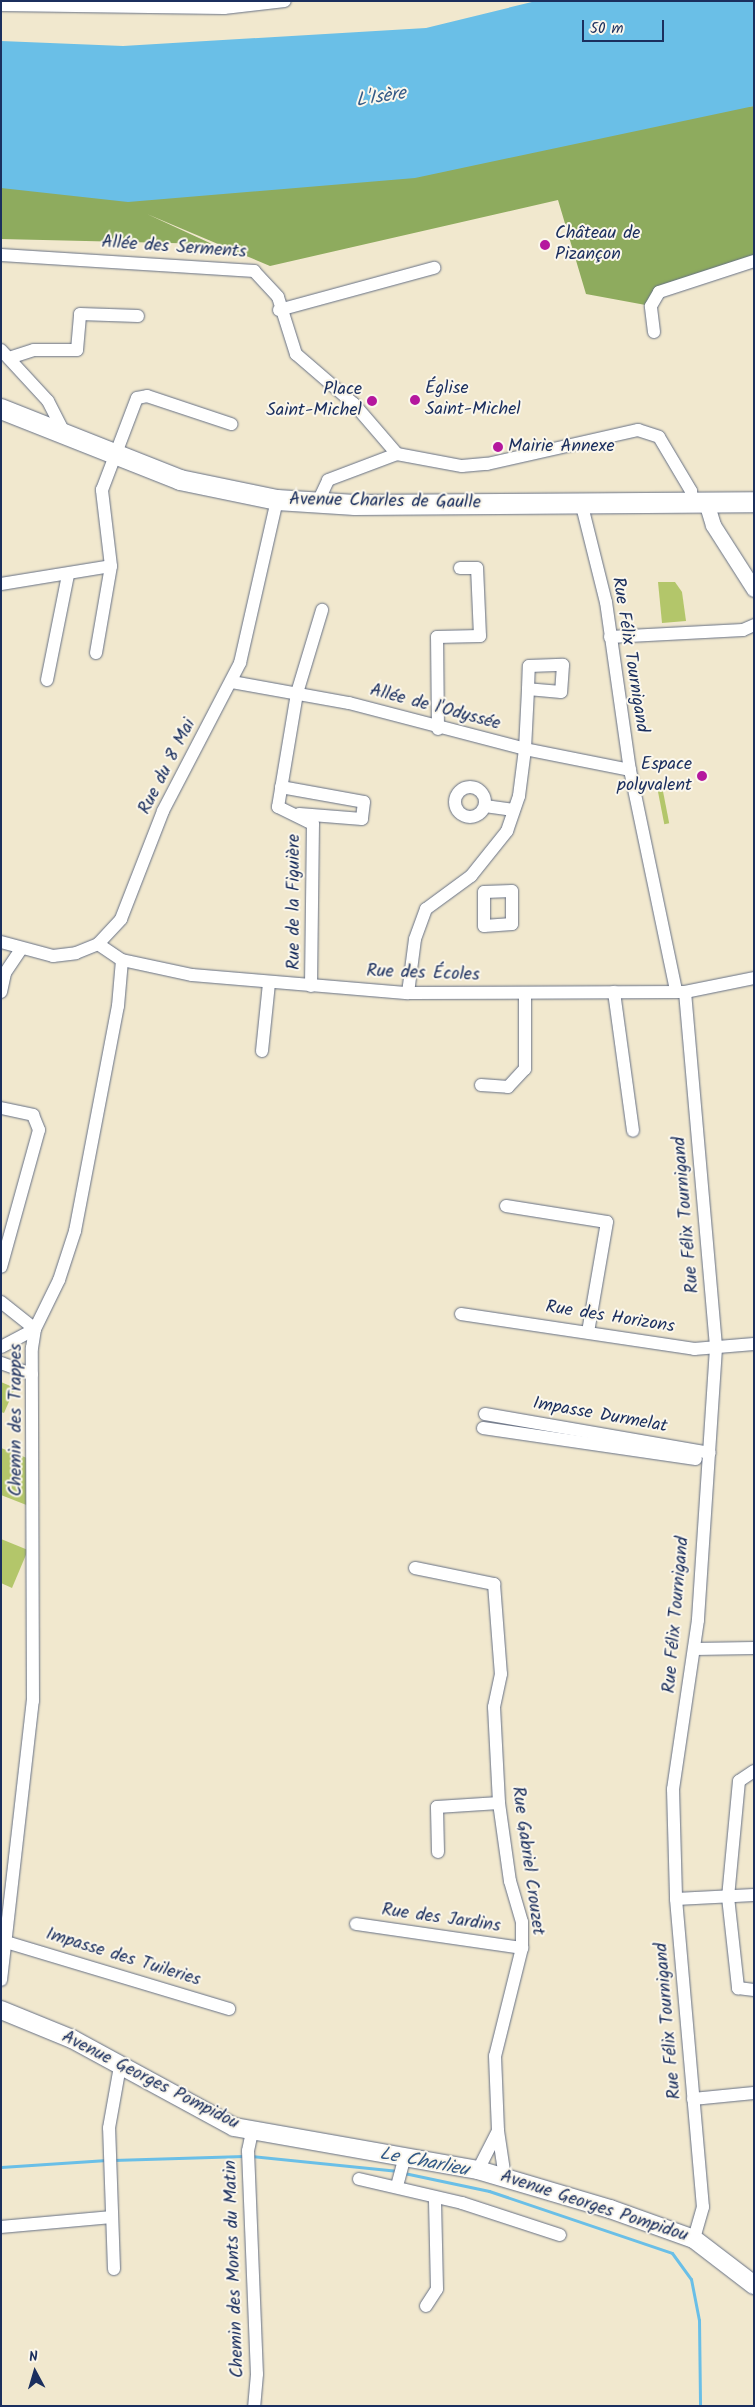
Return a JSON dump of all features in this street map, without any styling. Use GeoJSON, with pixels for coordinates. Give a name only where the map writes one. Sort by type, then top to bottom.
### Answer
{"type":"FeatureCollection","features":[{"type":"Feature","properties":{"kind":"main road","name":"Avenue Charles de Gaulle"},"geometry":{"type":"LineString","coordinates":[[1,408],[114,456],[180,480],[277,500],[317,504],[754,502]]}},
{"type":"Feature","properties":{"kind":"main road","name":"Avenue Georges Pompidou"},"geometry":{"type":"LineString","coordinates":[[1,2010],[120,2066],[205,2113],[252,2132],[401,2172],[478,2170],[506,2178],[694,2239],[754,2285]]}},
{"type":"Feature","properties":{"kind":"street"},"geometry":{"type":"LineString","coordinates":[[1,5],[241,8],[285,1]]}},
{"type":"Feature","properties":{"kind":"street","name":"Allée des Serments"},"geometry":{"type":"LineString","coordinates":[[1,255],[254,270],[278,296],[279,310],[299,358],[354,404],[397,454]]}},
{"type":"Feature","properties":{"kind":"street"},"geometry":{"type":"LineString","coordinates":[[654,332],[651,306],[660,292],[754,261]]}},
{"type":"Feature","properties":{"kind":"street"},"geometry":{"type":"LineString","coordinates":[[279,310],[434,268]]}},
{"type":"Feature","properties":{"kind":"street"},"geometry":{"type":"LineString","coordinates":[[5,354],[34,350],[77,350],[80,314],[138,316]]}},
{"type":"Feature","properties":{"kind":"street"},"geometry":{"type":"LineString","coordinates":[[5,354],[56,413],[58,433]]}},
{"type":"Feature","properties":{"kind":"street"},"geometry":{"type":"LineString","coordinates":[[96,653],[112,566],[102,490],[137,398],[147,396],[231,424]]}},
{"type":"Feature","properties":{"kind":"street"},"geometry":{"type":"LineString","coordinates":[[317,504],[328,480],[397,454],[462,466],[487,464],[649,431],[663,444],[754,589]]}},
{"type":"Feature","properties":{"kind":"street","name":"Rue du 8 Mai"},"geometry":{"type":"LineString","coordinates":[[98,944],[121,919],[163,811],[232,682],[277,500]]}},
{"type":"Feature","properties":{"kind":"street","name":"Rue Félix Tournigand"},"geometry":{"type":"LineString","coordinates":[[581,502],[610,637],[630,770],[680,991],[716,1348],[695,1648],[672,1789],[676,1899],[703,2208],[694,2239]]}},
{"type":"Feature","properties":{"kind":"street"},"geometry":{"type":"LineString","coordinates":[[1,584],[68,575],[112,566]]}},
{"type":"Feature","properties":{"kind":"street"},"geometry":{"type":"LineString","coordinates":[[438,729],[437,638],[480,636],[477,568],[460,568]]}},
{"type":"Feature","properties":{"kind":"street"},"geometry":{"type":"LineString","coordinates":[[47,680],[68,575]]}},
{"type":"Feature","properties":{"kind":"street","name":"Rue de la Figuière"},"geometry":{"type":"LineString","coordinates":[[312,986],[313,824],[278,807],[297,693],[322,610]]}},
{"type":"Feature","properties":{"kind":"street"},"geometry":{"type":"LineString","coordinates":[[610,637],[743,630],[754,624]]}},
{"type":"Feature","properties":{"kind":"street","name":"Allée de l'Odyssée"},"geometry":{"type":"LineString","coordinates":[[232,682],[297,693],[438,729],[630,770]]}},
{"type":"Feature","properties":{"kind":"street"},"geometry":{"type":"LineString","coordinates":[[408,994],[415,939],[426,909],[470,876],[507,831],[514,810],[525,749],[528,689]]}},
{"type":"Feature","properties":{"kind":"street"},"geometry":{"type":"LineString","coordinates":[[281,787],[364,802],[362,819],[289,813]]}},
{"type":"Feature","properties":{"kind":"street"},"geometry":{"type":"LineString","coordinates":[[484,806],[514,810]]}},
{"type":"Feature","properties":{"kind":"street"},"geometry":{"type":"LineString","coordinates":[[470,876],[484,892]]}},
{"type":"Feature","properties":{"kind":"street"},"geometry":{"type":"LineString","coordinates":[[1,942],[21,949],[53,956],[98,944]]}},
{"type":"Feature","properties":{"kind":"street","name":"Rue des Écoles"},"geometry":{"type":"LineString","coordinates":[[98,944],[122,960],[192,975],[408,994],[680,991],[754,978]]}},
{"type":"Feature","properties":{"kind":"street"},"geometry":{"type":"LineString","coordinates":[[1,992],[5,973],[21,949]]}},
{"type":"Feature","properties":{"kind":"street","name":"Chemin des Trappes"},"geometry":{"type":"LineString","coordinates":[[1,1980],[36,1646],[32,1374],[35,1329],[59,1280],[75,1231],[117,1015],[122,960]]}},
{"type":"Feature","properties":{"kind":"street"},"geometry":{"type":"LineString","coordinates":[[262,1051],[269,983]]}},
{"type":"Feature","properties":{"kind":"street"},"geometry":{"type":"LineString","coordinates":[[614,992],[634,1131]]}},
{"type":"Feature","properties":{"kind":"street"},"geometry":{"type":"LineString","coordinates":[[481,1085],[508,1087],[525,1069],[525,993]]}},
{"type":"Feature","properties":{"kind":"street"},"geometry":{"type":"LineString","coordinates":[[1,1108],[33,1115],[39,1130],[1,1267]]}},
{"type":"Feature","properties":{"kind":"street"},"geometry":{"type":"LineString","coordinates":[[506,1206],[607,1222],[588,1332]]}},
{"type":"Feature","properties":{"kind":"street"},"geometry":{"type":"LineString","coordinates":[[1,1302],[35,1329],[1,1347]]}},
{"type":"Feature","properties":{"kind":"street","name":"Rue des Horizons"},"geometry":{"type":"LineString","coordinates":[[461,1314],[694,1349],[754,1344]]}},
{"type":"Feature","properties":{"kind":"street"},"geometry":{"type":"LineString","coordinates":[[1,1363],[32,1374]]}},
{"type":"Feature","properties":{"kind":"street","name":"Impasse Durmelat"},"geometry":{"type":"LineString","coordinates":[[485,1414],[709,1457]]}},
{"type":"Feature","properties":{"kind":"street"},"geometry":{"type":"LineString","coordinates":[[483,1428],[709,1457]]}},
{"type":"Feature","properties":{"kind":"street","name":"Rue Gabriel Crouzet"},"geometry":{"type":"LineString","coordinates":[[415,1568],[494,1584],[501,1674],[494,1707],[499,1803],[510,1881],[522,1922],[522,1948],[495,2056],[498,2131],[506,2178]]}},
{"type":"Feature","properties":{"kind":"street"},"geometry":{"type":"LineString","coordinates":[[695,1648],[754,1648]]}},
{"type":"Feature","properties":{"kind":"street"},"geometry":{"type":"LineString","coordinates":[[754,1771],[739,1781],[728,1897],[738,1988],[754,1990]]}},
{"type":"Feature","properties":{"kind":"street"},"geometry":{"type":"LineString","coordinates":[[438,1852],[437,1807],[499,1803]]}},
{"type":"Feature","properties":{"kind":"street"},"geometry":{"type":"LineString","coordinates":[[676,1899],[754,1895]]}},
{"type":"Feature","properties":{"kind":"street","name":"Rue des Jardins"},"geometry":{"type":"LineString","coordinates":[[356,1924],[522,1948]]}},
{"type":"Feature","properties":{"kind":"street","name":"Impasse des Tuileries"},"geometry":{"type":"LineString","coordinates":[[6,1942],[229,2008]]}},
{"type":"Feature","properties":{"kind":"street"},"geometry":{"type":"LineString","coordinates":[[114,2269],[109,2128],[120,2066]]}},
{"type":"Feature","properties":{"kind":"street"},"geometry":{"type":"LineString","coordinates":[[693,2100],[754,2094]]}},
{"type":"Feature","properties":{"kind":"street","name":"Rue Gabriel Crouzet"},"geometry":{"type":"LineString","coordinates":[[478,2170],[498,2131]]}},
{"type":"Feature","properties":{"kind":"street","name":"Chemin des Monts du Matin"},"geometry":{"type":"LineString","coordinates":[[252,2132],[249,2156],[257,2374],[254,2406]]}},
{"type":"Feature","properties":{"kind":"street"},"geometry":{"type":"LineString","coordinates":[[358,2179],[401,2172],[435,2198],[560,2235]]}},
{"type":"Feature","properties":{"kind":"street"},"geometry":{"type":"LineString","coordinates":[[426,2306],[437,2288],[435,2198]]}},
{"type":"Feature","properties":{"kind":"street"},"geometry":{"type":"LineString","coordinates":[[1,2228],[112,2217]]}},
{"type":"Feature","properties":{"kind":"green space"},"geometry":{"type":"Polygon","coordinates":[[[754,106],[754,261],[660,292],[651,306],[586,294],[558,200],[270,266],[147,214],[212,244],[1,239],[1,177],[754,106]]]}},
{"type":"Feature","properties":{"kind":"green space"},"geometry":{"type":"Polygon","coordinates":[[[658,582],[675,582],[682,592],[686,621],[662,623],[658,582]]]}},
{"type":"Feature","properties":{"kind":"green space"},"geometry":{"type":"Polygon","coordinates":[[[661,781],[669,823],[664,824],[656,782],[661,781]]]}},
{"type":"Feature","properties":{"kind":"green space"},"geometry":{"type":"Polygon","coordinates":[[[1,1382],[15,1388],[4,1413],[1,1412],[1,1382]]]}},
{"type":"Feature","properties":{"kind":"green space"},"geometry":{"type":"Polygon","coordinates":[[[1,1448],[27,1458],[29,1506],[1,1495],[1,1448]]]}},
{"type":"Feature","properties":{"kind":"green space"},"geometry":{"type":"Polygon","coordinates":[[[1,1539],[28,1550],[12,1588],[1,1583],[1,1539]]]}},
{"type":"Feature","properties":{"kind":"water","name":"L'Isère"},"geometry":{"type":"Polygon","coordinates":[[[536,1],[754,1],[754,106],[415,178],[128,202],[1,188],[1,41],[123,46],[426,28],[536,1]]]}},
{"type":"Feature","properties":{"kind":"waterway","name":"Le Charlieu"},"geometry":{"type":"LineString","coordinates":[[113,2160],[244,2156]]}},
{"type":"Feature","properties":{"kind":"waterway","name":"Le Charlieu"},"geometry":{"type":"LineString","coordinates":[[250,2156],[398,2171]]}},
{"type":"Feature","properties":{"kind":"waterway","name":"Le Charlieu"},"geometry":{"type":"LineString","coordinates":[[1,2167],[107,2160]]}},
{"type":"Feature","properties":{"kind":"waterway","name":"Le Charlieu"},"geometry":{"type":"LineString","coordinates":[[404,2173],[489,2191],[672,2253],[691,2279],[699,2320],[700,2406]]}},
{"type":"Feature","properties":{"kind":"place","name":"Château de Pizançon"},"geometry":{"type":"Point","coordinates":[545,245]}},
{"type":"Feature","properties":{"kind":"place","name":"Église Saint-Michel"},"geometry":{"type":"Point","coordinates":[415,400]}},
{"type":"Feature","properties":{"kind":"place","name":"Place Saint-Michel"},"geometry":{"type":"Point","coordinates":[372,401]}},
{"type":"Feature","properties":{"kind":"place","name":"Mairie Annexe"},"geometry":{"type":"Point","coordinates":[498,447]}},
{"type":"Feature","properties":{"kind":"place","name":"Espace polyvalent"},"geometry":{"type":"Point","coordinates":[702,776]}}]}
